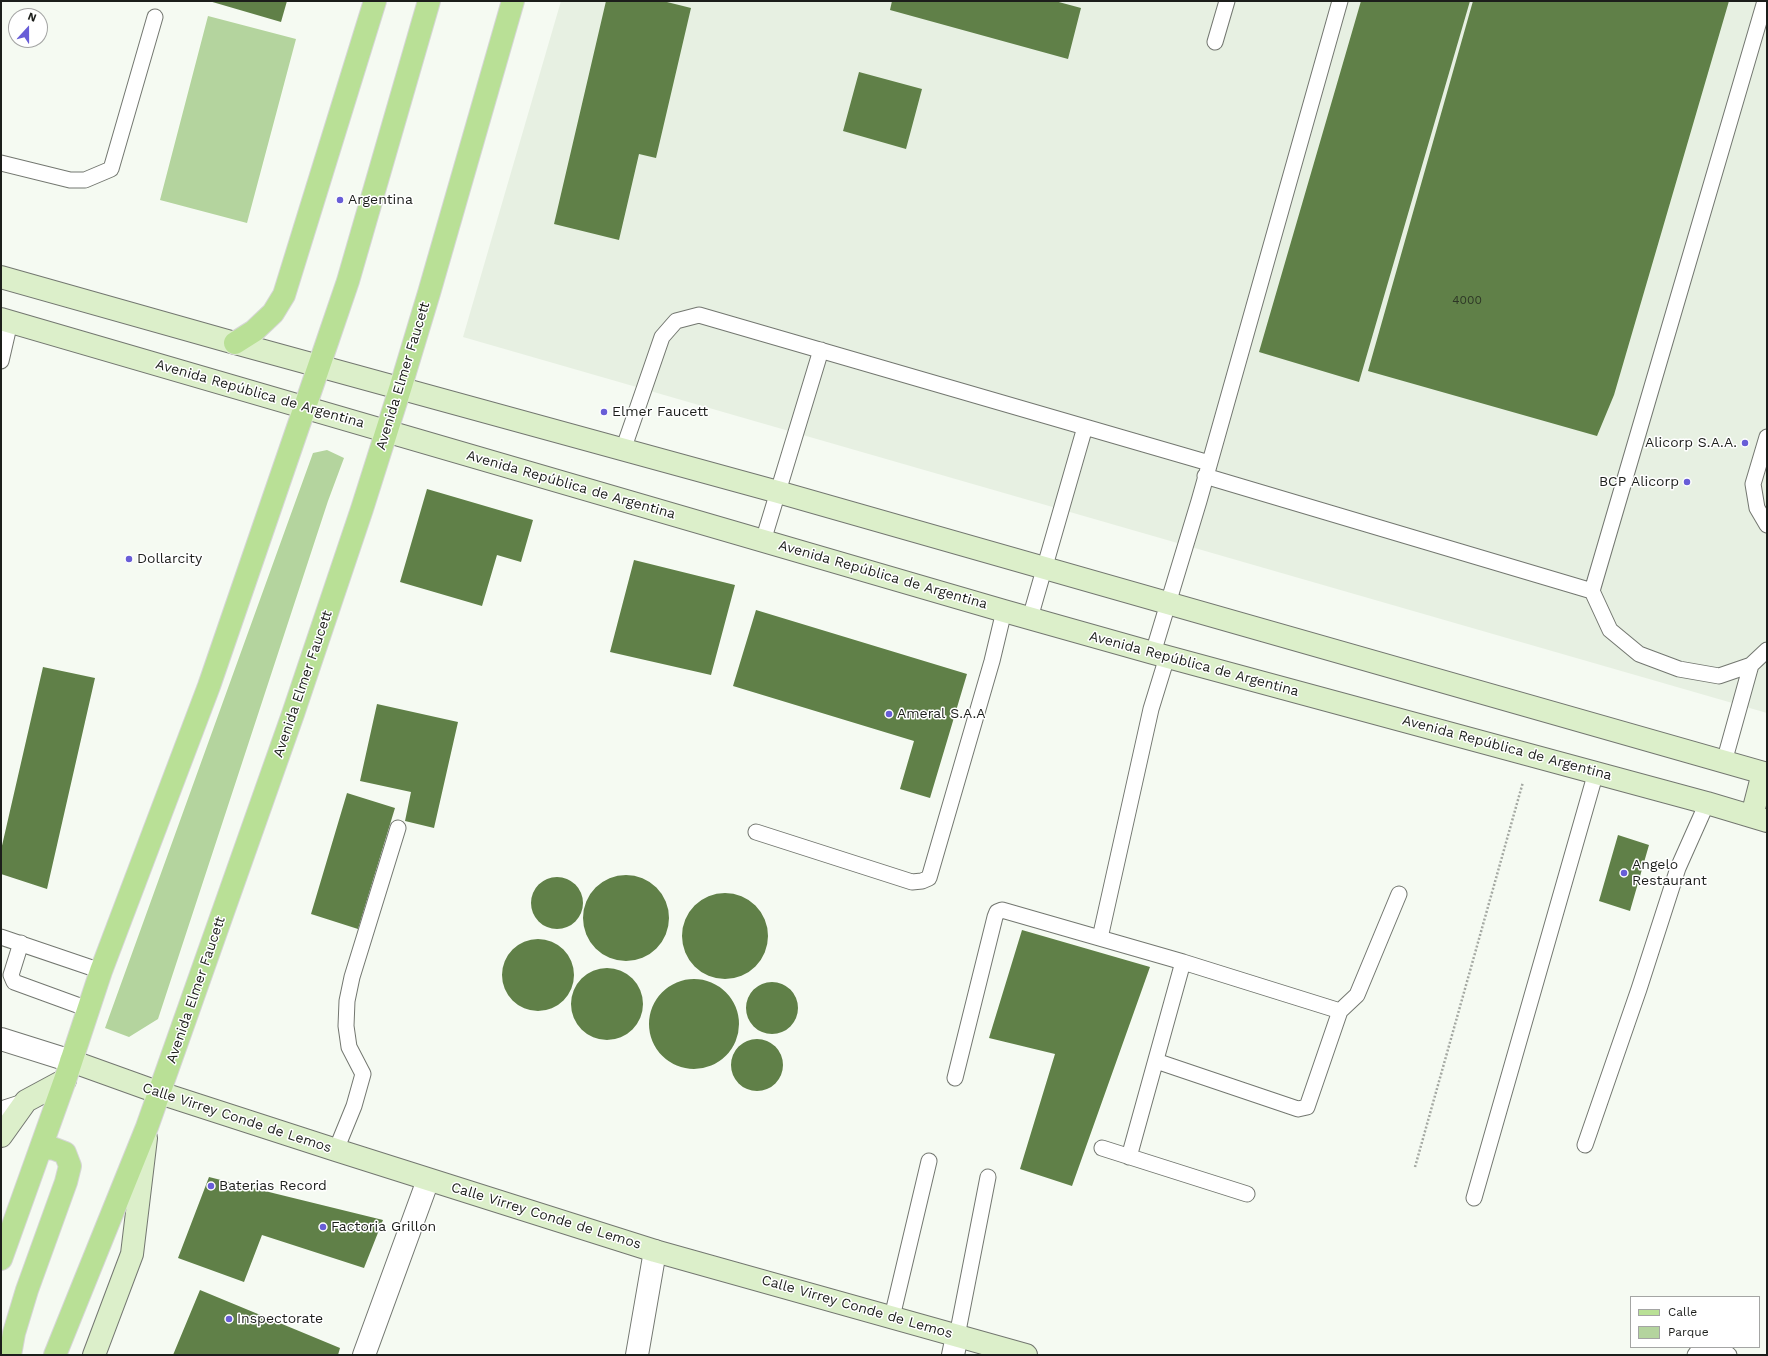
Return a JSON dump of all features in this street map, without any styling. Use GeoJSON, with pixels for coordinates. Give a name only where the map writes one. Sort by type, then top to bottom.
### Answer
{"type":"FeatureCollection","features":[{"type":"Feature","properties":{"kind":"main road"},"geometry":{"type":"LineString","coordinates":[[235,343],[254,332],[273,313],[284,295],[375,1]]}},
{"type":"Feature","properties":{"kind":"main road"},"geometry":{"type":"LineString","coordinates":[[1,1259],[68,1071],[101,971],[209,686],[319,366],[350,273],[429,1]]}},
{"type":"Feature","properties":{"kind":"main road","name":"Avenida Elmer Faucett"},"geometry":{"type":"LineString","coordinates":[[55,1355],[160,1093],[293,714],[362,509],[400,389],[513,1]]}},
{"type":"Feature","properties":{"kind":"main road"},"geometry":{"type":"LineString","coordinates":[[1,277],[400,389],[778,492],[1765,774],[1759,818]]}},
{"type":"Feature","properties":{"kind":"main road","name":"Avenida República de Argentina"},"geometry":{"type":"LineString","coordinates":[[5,321],[1004,611],[1160,655],[1596,772],[1759,818]]}},
{"type":"Feature","properties":{"kind":"main road"},"geometry":{"type":"LineString","coordinates":[[1,1136],[26,1102],[68,1071]]}},
{"type":"Feature","properties":{"kind":"main road","name":"Calle Virrey Conde de Lemos"},"geometry":{"type":"LineString","coordinates":[[68,1071],[160,1093],[428,1180],[655,1251],[892,1317],[955,1345],[1026,1355]]}},
{"type":"Feature","properties":{"kind":"main road"},"geometry":{"type":"LineString","coordinates":[[94,1355],[132,1254],[147,1127]]}},
{"type":"Feature","properties":{"kind":"main road"},"geometry":{"type":"LineString","coordinates":[[10,1355],[14,1333],[27,1290],[66,1182],[70,1166],[65,1153],[52,1148],[40,1150]]}},
{"type":"Feature","properties":{"kind":"street"},"geometry":{"type":"LineString","coordinates":[[1,1039],[68,1071]]}},
{"type":"Feature","properties":{"kind":"street"},"geometry":{"type":"LineString","coordinates":[[364,1355],[428,1180]]}},
{"type":"Feature","properties":{"kind":"street"},"geometry":{"type":"LineString","coordinates":[[637,1355],[655,1251]]}},
{"type":"Feature","properties":{"kind":"lane"},"geometry":{"type":"LineString","coordinates":[[1214,42],[1227,1]]}},
{"type":"Feature","properties":{"kind":"lane"},"geometry":{"type":"LineString","coordinates":[[1100,938],[1151,709],[1168,604],[1340,1]]}},
{"type":"Feature","properties":{"kind":"lane"},"geometry":{"type":"LineString","coordinates":[[1765,1],[1592,591],[1610,630],[1639,654],[1679,669],[1719,676],[1752,664],[1767,650]]}},
{"type":"Feature","properties":{"kind":"lane"},"geometry":{"type":"LineString","coordinates":[[1,163],[70,180],[85,180],[111,170],[155,17]]}},
{"type":"Feature","properties":{"kind":"lane"},"geometry":{"type":"LineString","coordinates":[[623,450],[662,338],[676,321],[699,315],[1085,427],[1207,470],[1592,591]]}},
{"type":"Feature","properties":{"kind":"lane"},"geometry":{"type":"LineString","coordinates":[[1,361],[5,321]]}},
{"type":"Feature","properties":{"kind":"lane"},"geometry":{"type":"LineString","coordinates":[[763,541],[821,350]]}},
{"type":"Feature","properties":{"kind":"lane"},"geometry":{"type":"LineString","coordinates":[[1030,618],[1085,427]]}},
{"type":"Feature","properties":{"kind":"lane"},"geometry":{"type":"LineString","coordinates":[[1767,437],[1753,484],[1756,508],[1767,525]]}},
{"type":"Feature","properties":{"kind":"lane"},"geometry":{"type":"LineString","coordinates":[[756,832],[912,882],[922,881],[929,878],[992,661],[1004,611]]}},
{"type":"Feature","properties":{"kind":"lane"},"geometry":{"type":"LineString","coordinates":[[1724,762],[1752,664]]}},
{"type":"Feature","properties":{"kind":"lane"},"geometry":{"type":"LineString","coordinates":[[1474,1198],[1596,772]]}},
{"type":"Feature","properties":{"kind":"lane"},"geometry":{"type":"LineString","coordinates":[[1585,1145],[1639,989],[1678,868],[1707,803]]}},
{"type":"Feature","properties":{"kind":"lane"},"geometry":{"type":"LineString","coordinates":[[336,1150],[354,1106],[363,1074],[349,1048],[346,1026],[347,1001],[352,977],[398,828]]}},
{"type":"Feature","properties":{"kind":"lane"},"geometry":{"type":"LineString","coordinates":[[1156,1061],[1303,1109],[1307,1107],[1340,1011],[1357,995],[1399,894]]}},
{"type":"Feature","properties":{"kind":"lane"},"geometry":{"type":"LineString","coordinates":[[955,1078],[997,912],[1002,910],[1183,962],[1340,1011]]}},
{"type":"Feature","properties":{"kind":"lane"},"geometry":{"type":"LineString","coordinates":[[1,937],[101,971]]}},
{"type":"Feature","properties":{"kind":"lane"},"geometry":{"type":"LineString","coordinates":[[21,944],[11,975],[14,982],[88,1009]]}},
{"type":"Feature","properties":{"kind":"lane"},"geometry":{"type":"LineString","coordinates":[[1129,1157],[1183,962]]}},
{"type":"Feature","properties":{"kind":"lane"},"geometry":{"type":"LineString","coordinates":[[1,1108],[26,1102]]}},
{"type":"Feature","properties":{"kind":"lane"},"geometry":{"type":"LineString","coordinates":[[1102,1148],[1247,1194]]}},
{"type":"Feature","properties":{"kind":"lane"},"geometry":{"type":"LineString","coordinates":[[892,1317],[929,1161]]}},
{"type":"Feature","properties":{"kind":"lane"},"geometry":{"type":"LineString","coordinates":[[955,1345],[988,1177]]}},
{"type":"Feature","properties":{"kind":"lane"},"geometry":{"type":"LineString","coordinates":[[1715,1348],[1729,1355]]}},
{"type":"Feature","properties":{"kind":"path"},"geometry":{"type":"LineString","coordinates":[[1415,1167],[1530,755]]}},
{"type":"Feature","properties":{"kind":"shaded area"},"geometry":{"type":"Polygon","coordinates":[[[561,1],[1767,1],[1767,713],[463,337],[561,1]]]}},
{"type":"Feature","properties":{"kind":"green space"},"geometry":{"type":"Polygon","coordinates":[[[208,16],[296,39],[247,223],[160,200],[208,16]]]}},
{"type":"Feature","properties":{"kind":"green space"},"geometry":{"type":"Polygon","coordinates":[[[327,450],[344,458],[328,501],[158,1019],[129,1037],[105,1028],[313,453],[327,450]]]}},
{"type":"Feature","properties":{"kind":"building"},"geometry":{"type":"Polygon","coordinates":[[[209,1],[287,1],[281,22],[209,1]]]}},
{"type":"Feature","properties":{"kind":"building"},"geometry":{"type":"Polygon","coordinates":[[[606,1],[663,1],[691,8],[656,158],[639,154],[619,240],[554,224],[606,1]]]}},
{"type":"Feature","properties":{"kind":"building"},"geometry":{"type":"Polygon","coordinates":[[[892,1],[1055,1],[1081,8],[1068,59],[890,10],[892,1]]]}},
{"type":"Feature","properties":{"kind":"building"},"geometry":{"type":"Polygon","coordinates":[[[1361,1],[1470,1],[1359,382],[1259,352],[1361,1]]]}},
{"type":"Feature","properties":{"kind":"building"},"geometry":{"type":"Polygon","coordinates":[[[1473,1],[1729,1],[1614,395],[1597,436],[1368,371],[1473,1]]]}},
{"type":"Feature","properties":{"kind":"building"},"geometry":{"type":"Polygon","coordinates":[[[859,72],[922,89],[906,149],[843,131],[859,72]]]}},
{"type":"Feature","properties":{"kind":"building"},"geometry":{"type":"Polygon","coordinates":[[[427,489],[533,520],[521,562],[497,555],[482,606],[400,582],[427,489]]]}},
{"type":"Feature","properties":{"kind":"building"},"geometry":{"type":"Polygon","coordinates":[[[634,560],[735,585],[711,675],[610,652],[634,560]]]}},
{"type":"Feature","properties":{"kind":"building","name":"Ameral S.A.A"},"geometry":{"type":"Polygon","coordinates":[[[756,610],[967,674],[930,798],[900,789],[914,741],[733,686],[756,610]]]}},
{"type":"Feature","properties":{"kind":"building"},"geometry":{"type":"Polygon","coordinates":[[[43,667],[95,678],[47,889],[1,874],[1,850],[43,667]]]}},
{"type":"Feature","properties":{"kind":"building"},"geometry":{"type":"Polygon","coordinates":[[[377,704],[458,722],[434,828],[405,821],[411,792],[360,781],[377,704]]]}},
{"type":"Feature","properties":{"kind":"building"},"geometry":{"type":"Polygon","coordinates":[[[347,793],[395,808],[358,929],[311,914],[347,793]]]}},
{"type":"Feature","properties":{"kind":"building","name":"Angelo Restaurant"},"geometry":{"type":"Polygon","coordinates":[[[1618,835],[1649,845],[1630,911],[1599,901],[1618,835]]]}},
{"type":"Feature","properties":{"kind":"building"},"geometry":{"type":"Polygon","coordinates":[[[626,875],[642,879],[656,888],[665,902],[669,918],[665,934],[656,948],[642,957],[626,961],[610,957],[596,948],[587,934],[583,918],[587,902],[596,888],[610,879],[626,875]]]}},
{"type":"Feature","properties":{"kind":"building"},"geometry":{"type":"Polygon","coordinates":[[[552,877],[562,877],[576,884],[583,898],[583,908],[576,922],[562,929],[552,929],[542,925],[535,918],[531,908],[531,898],[535,888],[542,881],[552,877]]]}},
{"type":"Feature","properties":{"kind":"building"},"geometry":{"type":"Polygon","coordinates":[[[725,893],[741,897],[755,906],[764,920],[768,936],[764,952],[755,966],[741,975],[725,979],[709,975],[695,966],[686,952],[682,936],[686,920],[695,906],[709,897],[725,893]]]}},
{"type":"Feature","properties":{"kind":"building"},"geometry":{"type":"Polygon","coordinates":[[[1022,930],[1150,967],[1072,1186],[1020,1169],[1055,1054],[989,1038],[1022,930]]]}},
{"type":"Feature","properties":{"kind":"building"},"geometry":{"type":"Polygon","coordinates":[[[538,939],[552,942],[564,949],[571,961],[574,975],[571,989],[564,1001],[552,1008],[538,1011],[524,1008],[512,1001],[505,989],[502,975],[505,961],[512,949],[524,942],[538,939]]]}},
{"type":"Feature","properties":{"kind":"building"},"geometry":{"type":"Polygon","coordinates":[[[607,968],[621,971],[633,978],[640,990],[643,1004],[640,1018],[633,1030],[621,1037],[607,1040],[593,1037],[581,1030],[574,1018],[571,1004],[574,990],[581,978],[593,971],[607,968]]]}},
{"type":"Feature","properties":{"kind":"building"},"geometry":{"type":"Polygon","coordinates":[[[694,979],[711,982],[726,992],[736,1007],[739,1024],[736,1041],[726,1056],[711,1066],[694,1069],[677,1066],[662,1056],[652,1041],[649,1024],[652,1007],[662,992],[677,982],[694,979]]]}},
{"type":"Feature","properties":{"kind":"building"},"geometry":{"type":"Polygon","coordinates":[[[767,982],[777,982],[791,989],[798,1003],[798,1013],[791,1027],[777,1034],[767,1034],[757,1030],[750,1023],[746,1013],[746,1003],[750,993],[757,986],[767,982]]]}},
{"type":"Feature","properties":{"kind":"building"},"geometry":{"type":"Polygon","coordinates":[[[752,1039],[762,1039],[776,1046],[783,1060],[783,1070],[776,1084],[762,1091],[752,1091],[742,1087],[735,1080],[731,1070],[731,1060],[735,1050],[742,1043],[752,1039]]]}},
{"type":"Feature","properties":{"kind":"building"},"geometry":{"type":"Polygon","coordinates":[[[209,1177],[383,1220],[364,1268],[262,1235],[244,1282],[178,1258],[209,1177]]]}},
{"type":"Feature","properties":{"kind":"building","name":"Inspectorate"},"geometry":{"type":"Polygon","coordinates":[[[200,1290],[340,1348],[338,1355],[173,1355],[200,1290]]]}},
{"type":"Feature","properties":{"kind":"place","name":"Argentina"},"geometry":{"type":"Point","coordinates":[340,200]}},
{"type":"Feature","properties":{"kind":"place","name":"Elmer Faucett"},"geometry":{"type":"Point","coordinates":[604,412]}},
{"type":"Feature","properties":{"kind":"place","name":"Alicorp S.A.A."},"geometry":{"type":"Point","coordinates":[1745,443]}},
{"type":"Feature","properties":{"kind":"place","name":"BCP Alicorp"},"geometry":{"type":"Point","coordinates":[1687,482]}},
{"type":"Feature","properties":{"kind":"place","name":"Dollarcity"},"geometry":{"type":"Point","coordinates":[129,559]}},
{"type":"Feature","properties":{"kind":"place","name":"Ameral S.A.A"},"geometry":{"type":"Point","coordinates":[889,714]}},
{"type":"Feature","properties":{"kind":"place","name":"Angelo Restaurant"},"geometry":{"type":"Point","coordinates":[1624,873]}},
{"type":"Feature","properties":{"kind":"place","name":"Baterias Record"},"geometry":{"type":"Point","coordinates":[211,1186]}},
{"type":"Feature","properties":{"kind":"place","name":"Factoria Grillon"},"geometry":{"type":"Point","coordinates":[323,1227]}},
{"type":"Feature","properties":{"kind":"place","name":"Inspectorate"},"geometry":{"type":"Point","coordinates":[229,1319]}}]}
